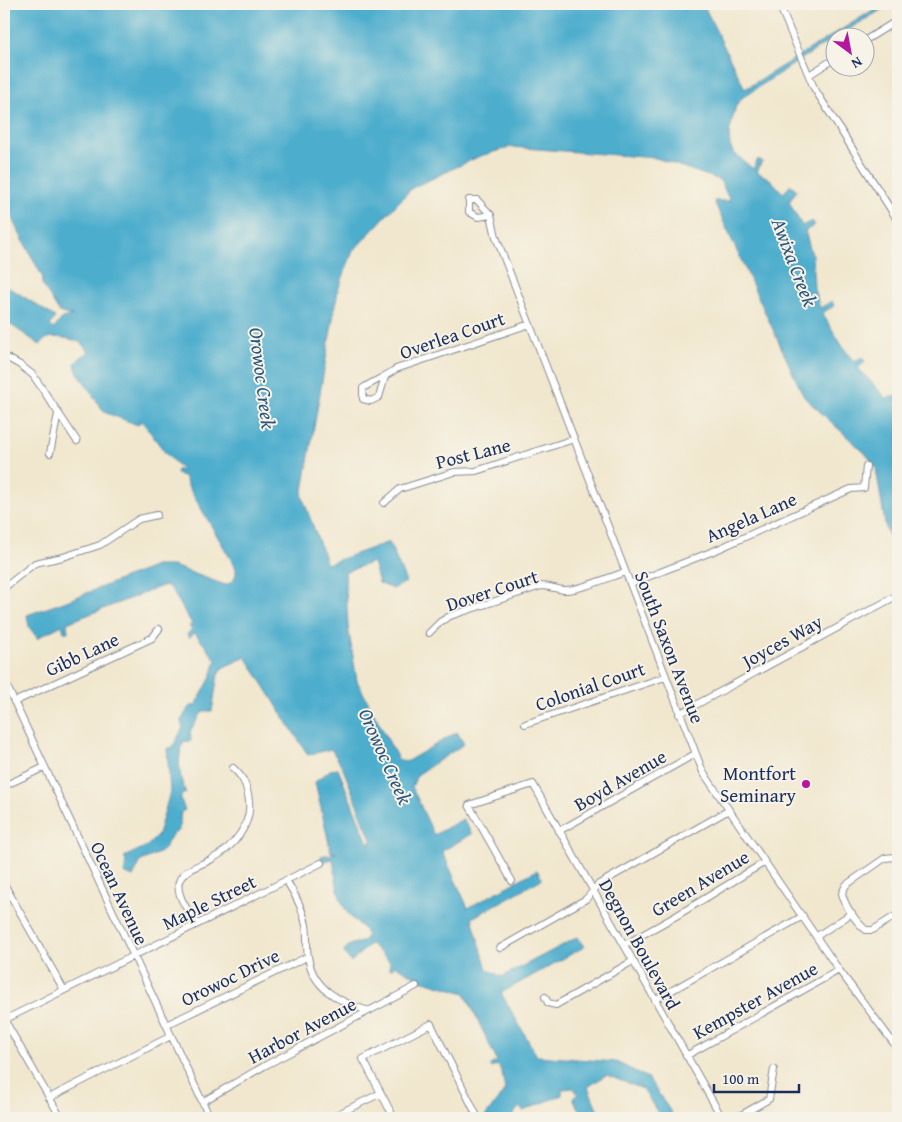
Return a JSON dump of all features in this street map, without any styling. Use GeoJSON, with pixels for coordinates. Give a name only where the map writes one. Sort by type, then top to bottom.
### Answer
{"type":"FeatureCollection","features":[{"type":"Feature","properties":{"kind":"street"},"geometry":{"type":"LineString","coordinates":[[779,4],[814,88],[898,221]]}},
{"type":"Feature","properties":{"kind":"street"},"geometry":{"type":"LineString","coordinates":[[874,34],[898,20]]}},
{"type":"Feature","properties":{"kind":"street"},"geometry":{"type":"LineString","coordinates":[[809,75],[824,65]]}},
{"type":"Feature","properties":{"kind":"street","name":"South Saxon Avenue"},"geometry":{"type":"LineString","coordinates":[[491,215],[496,237],[703,772],[839,970],[898,1049]]}},
{"type":"Feature","properties":{"kind":"street","name":"Overlea Court"},"geometry":{"type":"LineString","coordinates":[[385,377],[404,366],[530,324]]}},
{"type":"Feature","properties":{"kind":"street"},"geometry":{"type":"LineString","coordinates":[[4,356],[27,369],[33,375],[77,441]]}},
{"type":"Feature","properties":{"kind":"street"},"geometry":{"type":"LineString","coordinates":[[50,453],[58,414]]}},
{"type":"Feature","properties":{"kind":"street","name":"Post Lane"},"geometry":{"type":"LineString","coordinates":[[384,503],[400,489],[454,472],[476,471],[574,439]]}},
{"type":"Feature","properties":{"kind":"street","name":"Angela Lane"},"geometry":{"type":"LineString","coordinates":[[630,584],[716,550],[851,489],[864,488],[866,466]]}},
{"type":"Feature","properties":{"kind":"street"},"geometry":{"type":"LineString","coordinates":[[4,588],[35,563],[100,545],[139,519],[157,515]]}},
{"type":"Feature","properties":{"kind":"street","name":"Dover Court"},"geometry":{"type":"LineString","coordinates":[[429,633],[440,622],[450,616],[541,586],[551,586],[564,590],[577,588],[625,572]]}},
{"type":"Feature","properties":{"kind":"street","name":"Joyces Way"},"geometry":{"type":"LineString","coordinates":[[680,714],[898,595]]}},
{"type":"Feature","properties":{"kind":"street","name":"Gibb Lane"},"geometry":{"type":"LineString","coordinates":[[14,702],[152,638],[159,629]]}},
{"type":"Feature","properties":{"kind":"street","name":"Colonial Court"},"geometry":{"type":"LineString","coordinates":[[525,724],[665,677]]}},
{"type":"Feature","properties":{"kind":"street","name":"Ocean Avenue"},"geometry":{"type":"LineString","coordinates":[[4,680],[210,1118]]}},
{"type":"Feature","properties":{"kind":"street","name":"Boyd Avenue"},"geometry":{"type":"LineString","coordinates":[[559,831],[695,754]]}},
{"type":"Feature","properties":{"kind":"street"},"geometry":{"type":"LineString","coordinates":[[4,786],[45,767]]}},
{"type":"Feature","properties":{"kind":"street"},"geometry":{"type":"LineString","coordinates":[[196,924],[178,889],[180,880],[190,870],[224,852],[242,831],[249,805],[247,789],[242,776],[233,768]]}},
{"type":"Feature","properties":{"kind":"street","name":"Degnon Boulevard"},"geometry":{"type":"LineString","coordinates":[[512,881],[469,805],[533,784],[722,1118]]}},
{"type":"Feature","properties":{"kind":"street"},"geometry":{"type":"LineString","coordinates":[[500,948],[586,899],[599,884],[729,810]]}},
{"type":"Feature","properties":{"kind":"street"},"geometry":{"type":"LineString","coordinates":[[898,861],[895,857],[888,857],[846,885],[842,890],[842,896],[852,913],[863,927],[870,931],[898,914]]}},
{"type":"Feature","properties":{"kind":"street","name":"Green Avenue"},"geometry":{"type":"LineString","coordinates":[[624,945],[765,862]]}},
{"type":"Feature","properties":{"kind":"street","name":"Maple Street"},"geometry":{"type":"LineString","coordinates":[[4,1020],[321,863]]}},
{"type":"Feature","properties":{"kind":"street"},"geometry":{"type":"LineString","coordinates":[[286,880],[296,896],[306,925],[308,956],[312,972],[324,989],[339,1000],[369,1011]]}},
{"type":"Feature","properties":{"kind":"street"},"geometry":{"type":"LineString","coordinates":[[4,884],[64,990]]}},
{"type":"Feature","properties":{"kind":"street"},"geometry":{"type":"LineString","coordinates":[[817,936],[852,913]]}},
{"type":"Feature","properties":{"kind":"street"},"geometry":{"type":"LineString","coordinates":[[655,1000],[803,916]]}},
{"type":"Feature","properties":{"kind":"street","name":"Orowoc Drive"},"geometry":{"type":"LineString","coordinates":[[166,1026],[308,956]]}},
{"type":"Feature","properties":{"kind":"street"},"geometry":{"type":"LineString","coordinates":[[545,998],[548,1003],[556,1005],[633,961]]}},
{"type":"Feature","properties":{"kind":"street","name":"Kempster Avenue"},"geometry":{"type":"LineString","coordinates":[[686,1056],[839,970]]}},
{"type":"Feature","properties":{"kind":"street","name":"Harbor Avenue"},"geometry":{"type":"LineString","coordinates":[[202,1102],[416,986]]}},
{"type":"Feature","properties":{"kind":"street"},"geometry":{"type":"LineString","coordinates":[[4,1020],[61,1118]]}},
{"type":"Feature","properties":{"kind":"street"},"geometry":{"type":"LineString","coordinates":[[394,1118],[363,1058],[431,1024],[476,1117]]}},
{"type":"Feature","properties":{"kind":"street"},"geometry":{"type":"LineString","coordinates":[[49,1098],[171,1036]]}},
{"type":"Feature","properties":{"kind":"street"},"geometry":{"type":"LineString","coordinates":[[736,1118],[769,1099],[774,1069]]}},
{"type":"Feature","properties":{"kind":"street"},"geometry":{"type":"LineString","coordinates":[[330,1118],[381,1093]]}},
{"type":"Feature","properties":{"kind":"water"},"geometry":{"type":"Polygon","coordinates":[[[4,4],[703,4],[745,89],[824,40],[824,44],[743,97],[736,105],[729,133],[730,146],[733,152],[753,169],[758,159],[762,161],[757,172],[770,179],[783,193],[791,185],[797,190],[789,202],[802,226],[812,221],[815,225],[805,231],[812,255],[814,289],[820,308],[832,301],[834,306],[822,313],[854,362],[862,357],[865,362],[858,368],[886,398],[898,395],[898,550],[886,530],[876,468],[866,454],[804,397],[714,201],[730,201],[720,180],[656,158],[511,147],[480,156],[412,188],[353,251],[338,290],[302,496],[327,564],[389,542],[406,582],[393,589],[379,583],[373,562],[345,572],[348,626],[357,681],[398,759],[406,762],[457,732],[464,744],[417,775],[412,787],[434,835],[463,819],[472,834],[442,851],[468,908],[537,870],[542,879],[472,918],[487,969],[502,977],[578,937],[584,947],[501,993],[537,1056],[616,1062],[648,1078],[675,1118],[661,1118],[643,1089],[606,1075],[588,1087],[601,1118],[582,1118],[573,1097],[578,1095],[574,1088],[562,1089],[562,1095],[523,1111],[519,1107],[511,1118],[484,1118],[505,1090],[502,1073],[498,1065],[491,1068],[490,1065],[497,1061],[465,993],[424,981],[394,965],[392,969],[389,968],[390,962],[370,944],[351,962],[344,953],[349,946],[363,942],[367,936],[364,929],[349,915],[341,900],[333,859],[322,862],[321,856],[337,853],[331,852],[315,782],[330,770],[338,769],[368,843],[372,842],[342,766],[331,749],[308,755],[246,657],[222,668],[218,675],[212,711],[203,711],[190,731],[191,741],[183,742],[180,768],[186,793],[181,795],[185,810],[181,812],[179,830],[171,836],[164,849],[141,861],[133,877],[124,873],[126,862],[124,857],[147,846],[158,835],[170,792],[167,748],[172,748],[183,728],[181,721],[189,707],[196,705],[211,677],[216,660],[195,633],[189,638],[187,634],[192,630],[189,626],[192,624],[170,587],[162,586],[67,623],[68,632],[64,632],[62,625],[38,639],[29,627],[27,615],[155,566],[173,566],[225,585],[231,583],[234,579],[236,568],[189,488],[184,476],[176,474],[177,470],[183,470],[167,455],[141,420],[138,425],[104,412],[77,371],[75,364],[89,352],[82,344],[69,339],[53,337],[46,339],[40,345],[4,320],[4,284],[55,317],[50,326],[54,329],[62,318],[72,316],[59,312],[42,284],[43,278],[14,223],[4,193],[4,4]]]}},
{"type":"Feature","properties":{"kind":"water"},"geometry":{"type":"Polygon","coordinates":[[[883,4],[891,4],[851,28],[844,28],[883,4]]]}},
{"type":"Feature","properties":{"kind":"place","name":"Montfort Seminary"},"geometry":{"type":"Point","coordinates":[806,784]}},
{"type":"Feature","properties":{"kind":"water label","name":"Awixa Creek"},"geometry":{"type":"Point","coordinates":[795,262]}},
{"type":"Feature","properties":{"kind":"water label","name":"Orowoc Creek"},"geometry":{"type":"Point","coordinates":[263,378]}},
{"type":"Feature","properties":{"kind":"water label","name":"Orowoc Creek"},"geometry":{"type":"Point","coordinates":[386,756]}}]}
